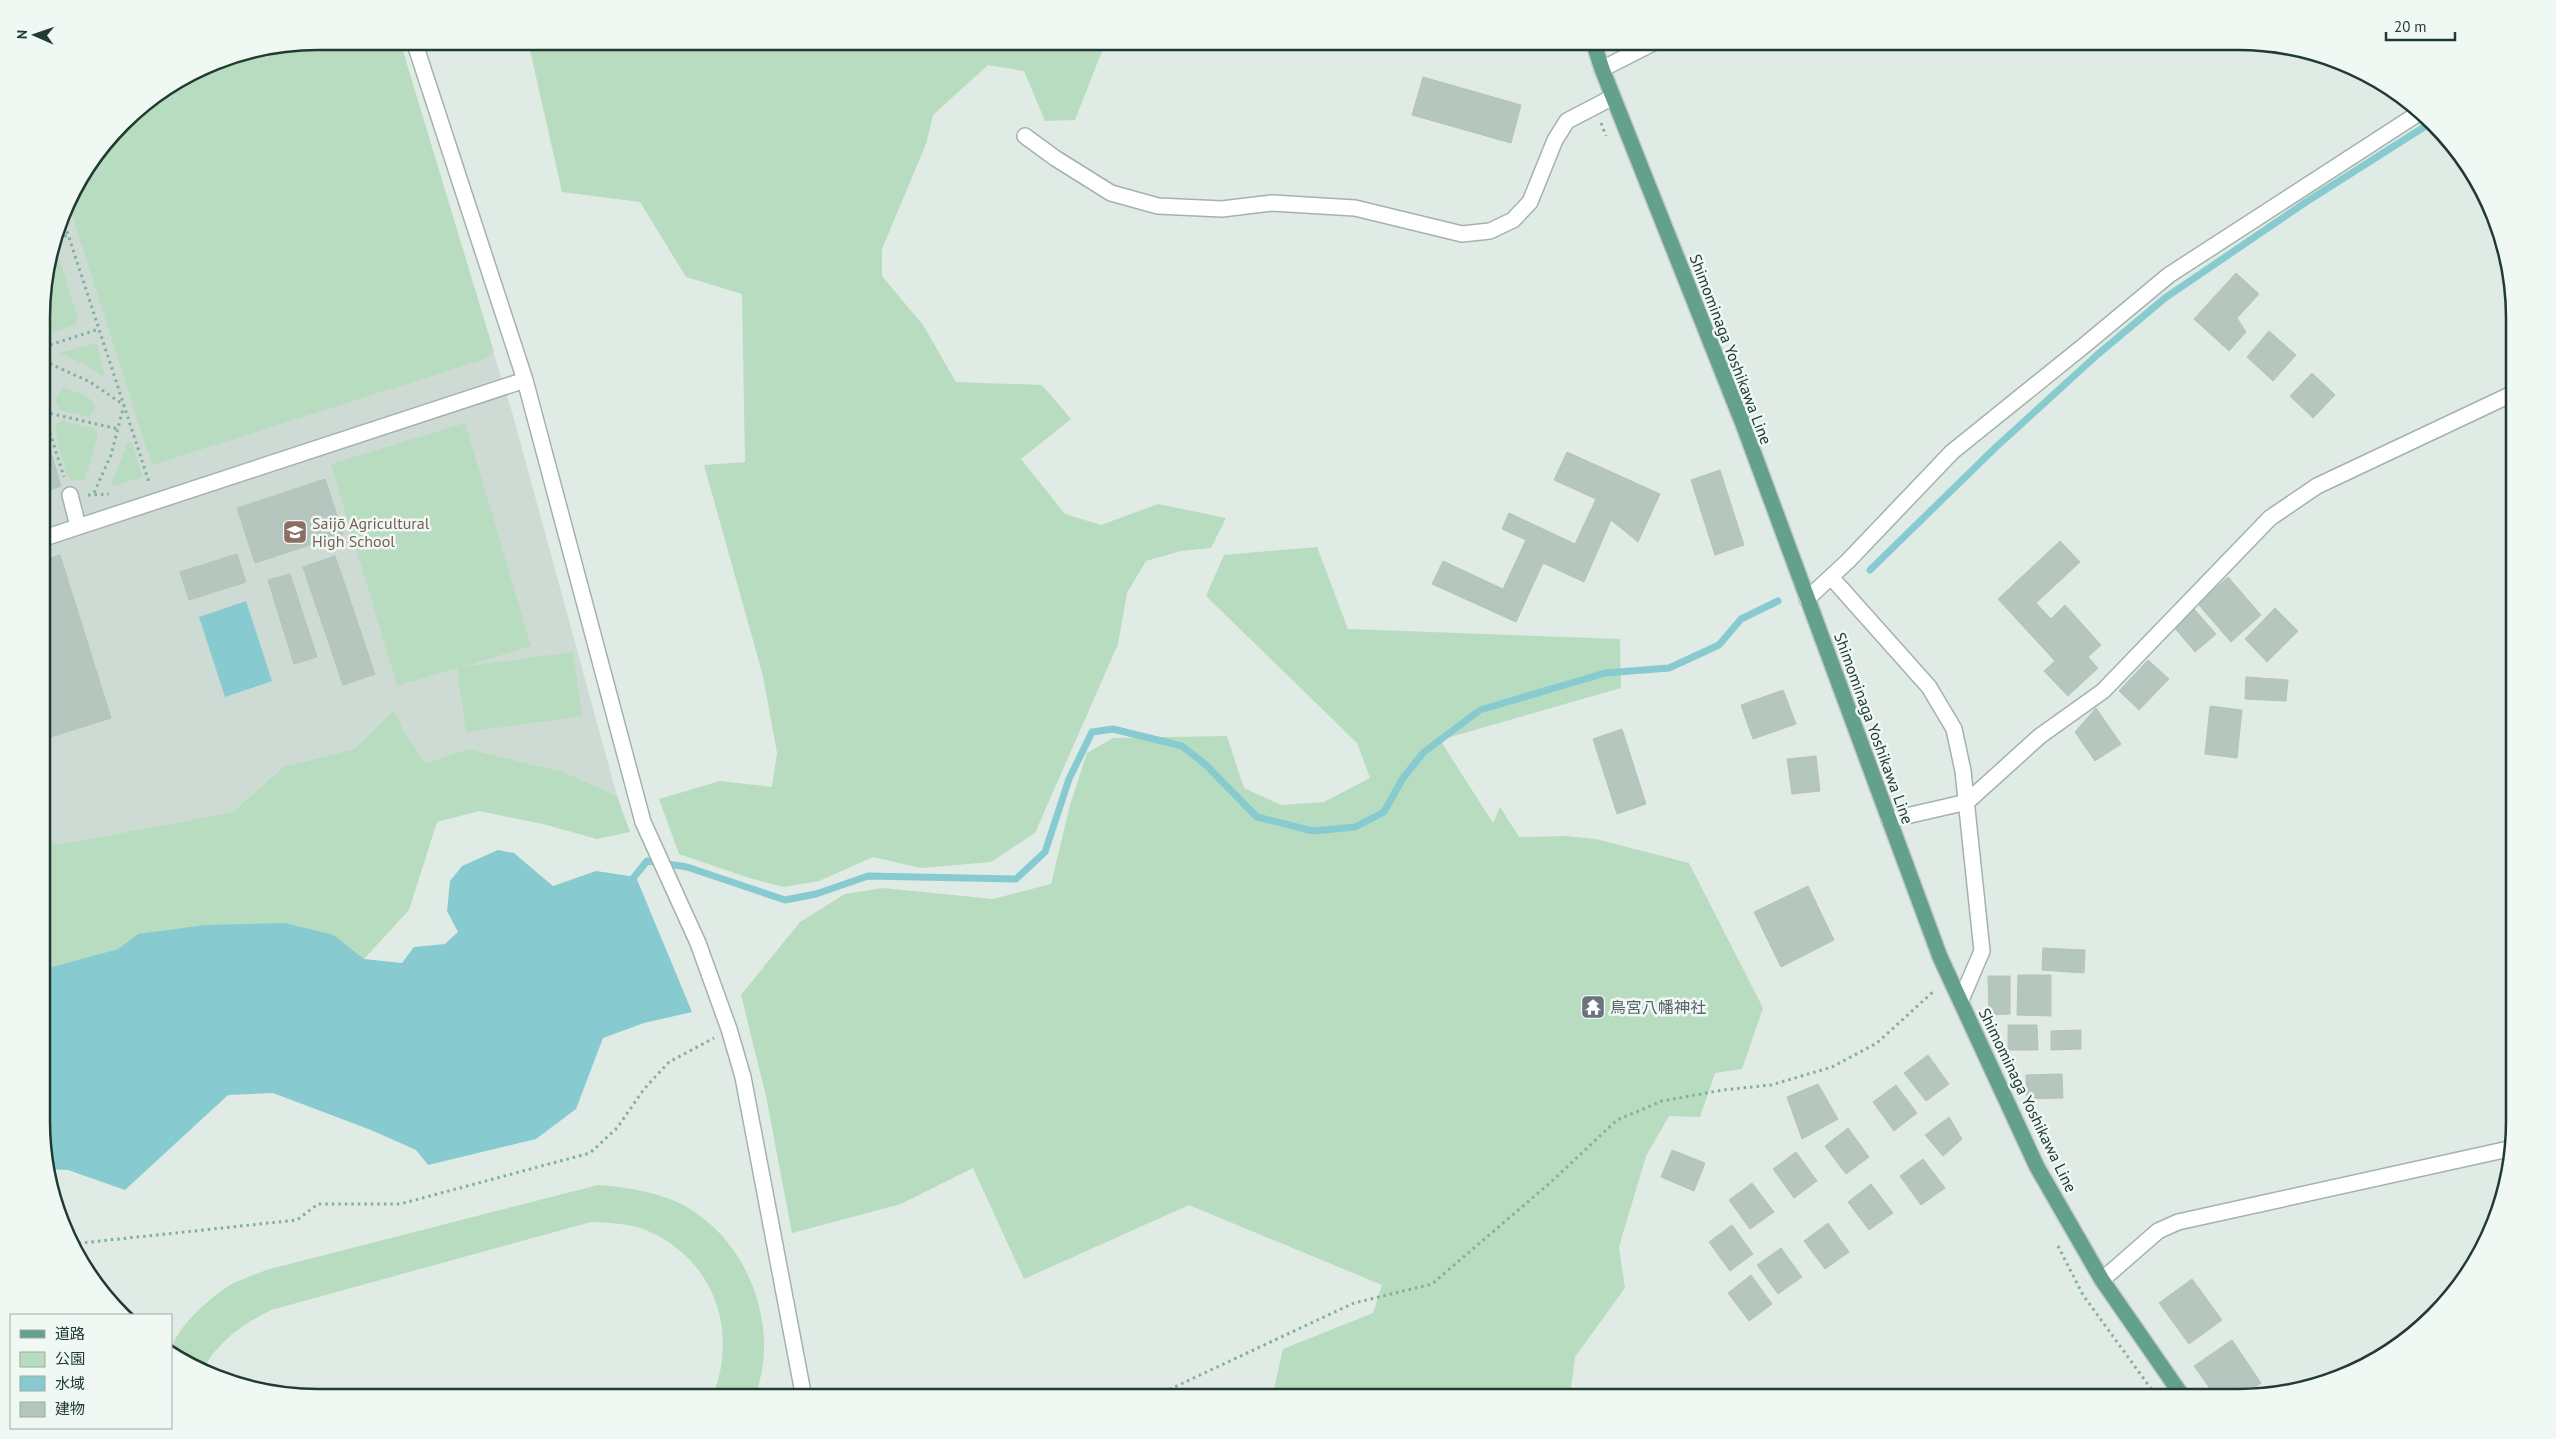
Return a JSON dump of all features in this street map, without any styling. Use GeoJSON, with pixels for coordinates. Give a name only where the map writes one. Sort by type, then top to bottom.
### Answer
{"type":"FeatureCollection","features":[{"type":"Feature","properties":{"kind":"main road","name":"Shimominaga Yoshikawa Line"},"geometry":{"type":"LineString","coordinates":[[1596,50],[1743,424],[1949,977],[2037,1167],[2102,1280],[2177,1389]]}},
{"type":"Feature","properties":{"kind":"street"},"geometry":{"type":"LineString","coordinates":[[417,50],[525,380],[643,822],[698,944],[730,1029],[743,1078],[802,1389]]}},
{"type":"Feature","properties":{"kind":"street"},"geometry":{"type":"LineString","coordinates":[[1602,69],[1639,50]]}},
{"type":"Feature","properties":{"kind":"street"},"geometry":{"type":"LineString","coordinates":[[1025,136],[1111,194],[1158,206],[1222,209],[1272,203],[1355,208],[1462,234],[1490,231],[1513,220],[1530,202],[1555,140],[1567,121],[1613,97]]}},
{"type":"Feature","properties":{"kind":"street"},"geometry":{"type":"LineString","coordinates":[[1807,598],[1831,577],[1952,452],[2169,275],[2415,116]]}},
{"type":"Feature","properties":{"kind":"street"},"geometry":{"type":"LineString","coordinates":[[50,536],[525,380]]}},
{"type":"Feature","properties":{"kind":"street"},"geometry":{"type":"LineString","coordinates":[[1889,820],[1967,802],[2040,736],[2103,691],[2270,518],[2317,486],[2506,397]]}},
{"type":"Feature","properties":{"kind":"street"},"geometry":{"type":"LineString","coordinates":[[70,495],[78,526]]}},
{"type":"Feature","properties":{"kind":"street"},"geometry":{"type":"LineString","coordinates":[[1831,577],[1929,687],[1954,729],[1967,802],[1982,951],[1961,1000]]}},
{"type":"Feature","properties":{"kind":"street"},"geometry":{"type":"LineString","coordinates":[[2102,1280],[2158,1231],[2178,1222],[2504,1150]]}},
{"type":"Feature","properties":{"kind":"path"},"geometry":{"type":"LineString","coordinates":[[65,228],[150,482],[141,485]]}},
{"type":"Feature","properties":{"kind":"path"},"geometry":{"type":"LineString","coordinates":[[63,235],[68,237]]}},
{"type":"Feature","properties":{"kind":"path"},"geometry":{"type":"LineString","coordinates":[[50,345],[99,329]]}},
{"type":"Feature","properties":{"kind":"path"},"geometry":{"type":"LineString","coordinates":[[50,364],[90,382],[124,405]]}},
{"type":"Feature","properties":{"kind":"path"},"geometry":{"type":"LineString","coordinates":[[93,495],[111,455],[124,405]]}},
{"type":"Feature","properties":{"kind":"path"},"geometry":{"type":"LineString","coordinates":[[50,414],[118,429]]}},
{"type":"Feature","properties":{"kind":"path"},"geometry":{"type":"LineString","coordinates":[[50,432],[70,495],[116,492]]}},
{"type":"Feature","properties":{"kind":"path"},"geometry":{"type":"LineString","coordinates":[[1172,1389],[1354,1303],[1432,1284],[1551,1182],[1617,1120],[1662,1101],[1723,1090],[1771,1085],[1832,1067],[1877,1043],[1949,977]]}},
{"type":"Feature","properties":{"kind":"path"},"geometry":{"type":"LineString","coordinates":[[80,1243],[297,1220],[318,1204],[400,1204],[590,1153],[617,1128],[644,1089],[669,1062],[730,1029]]}},
{"type":"Feature","properties":{"kind":"shaded area","name":"Saijō Agricultural High School"},"geometry":{"type":"Polygon","coordinates":[[[399,50],[512,412],[617,796],[564,772],[468,749],[425,763],[405,733],[394,710],[354,749],[283,767],[233,812],[62,844],[50,842],[50,318],[55,266],[70,215],[95,169],[128,128],[169,95],[199,78],[215,70],[248,59],[283,52],[399,50]]]}},
{"type":"Feature","properties":{"kind":"green space"},"geometry":{"type":"Polygon","coordinates":[[[403,50],[494,352],[485,359],[152,465],[71,212],[95,169],[116,141],[141,116],[169,95],[215,70],[248,59],[283,52],[403,50]]]}},
{"type":"Feature","properties":{"kind":"green space"},"geometry":{"type":"Polygon","coordinates":[[[530,50],[1102,50],[1075,120],[1045,121],[1024,71],[988,65],[933,115],[926,144],[882,249],[882,276],[923,325],[956,382],[1042,385],[1071,419],[1021,459],[1065,514],[1101,525],[1158,504],[1226,518],[1211,548],[1181,551],[1146,561],[1127,593],[1118,644],[1035,833],[991,862],[921,868],[873,857],[819,881],[784,887],[749,878],[679,854],[659,799],[720,781],[772,787],[777,753],[763,676],[704,465],[745,462],[742,294],[686,277],[640,202],[562,192],[530,50]]]}},
{"type":"Feature","properties":{"kind":"green space"},"geometry":{"type":"Polygon","coordinates":[[[58,254],[78,318],[75,325],[50,333],[52,283],[58,254]]]}},
{"type":"Feature","properties":{"kind":"green space"},"geometry":{"type":"Polygon","coordinates":[[[94,343],[97,344],[105,378],[86,365],[60,353],[94,343]]]}},
{"type":"Feature","properties":{"kind":"green space"},"geometry":{"type":"Polygon","coordinates":[[[64,388],[88,398],[95,406],[94,411],[88,417],[59,410],[55,399],[64,388]]]}},
{"type":"Feature","properties":{"kind":"green space"},"geometry":{"type":"Polygon","coordinates":[[[62,421],[93,428],[98,434],[85,480],[71,480],[66,474],[55,429],[57,423],[62,421]]]}},
{"type":"Feature","properties":{"kind":"green space"},"geometry":{"type":"Polygon","coordinates":[[[465,423],[531,646],[462,667],[573,652],[582,716],[466,732],[457,668],[397,686],[331,464],[465,423]]]}},
{"type":"Feature","properties":{"kind":"green space"},"geometry":{"type":"Polygon","coordinates":[[[128,442],[132,443],[143,477],[114,486],[111,484],[128,442]]]}},
{"type":"Feature","properties":{"kind":"green space"},"geometry":{"type":"Polygon","coordinates":[[[1317,547],[1348,629],[1620,639],[1621,688],[1440,740],[1493,823],[1500,807],[1519,837],[1565,836],[1596,839],[1689,863],[1763,1008],[1742,1069],[1715,1073],[1700,1117],[1669,1116],[1646,1156],[1619,1247],[1625,1288],[1575,1357],[1571,1389],[1274,1389],[1283,1349],[1373,1313],[1382,1285],[1189,1205],[1024,1279],[973,1168],[901,1204],[792,1233],[766,1096],[741,995],[800,922],[845,894],[883,888],[993,899],[1051,884],[1070,805],[1087,753],[1113,738],[1227,736],[1244,788],[1281,805],[1324,802],[1370,778],[1357,743],[1206,596],[1224,555],[1317,547]]]}},
{"type":"Feature","properties":{"kind":"green space"},"geometry":{"type":"Polygon","coordinates":[[[394,710],[405,733],[425,763],[468,749],[564,772],[617,796],[630,832],[597,839],[543,824],[479,811],[437,822],[409,910],[364,959],[334,935],[138,934],[118,949],[50,967],[50,842],[62,844],[233,812],[283,767],[354,749],[394,710]]]}},
{"type":"Feature","properties":{"kind":"green space"},"geometry":{"type":"Polygon","coordinates":[[[598,1185],[634,1189],[670,1199],[696,1213],[719,1232],[737,1255],[751,1282],[760,1311],[764,1340],[762,1370],[757,1389],[715,1389],[720,1373],[723,1348],[721,1324],[715,1301],[705,1279],[690,1260],[671,1244],[648,1231],[634,1226],[591,1222],[271,1310],[240,1328],[223,1342],[206,1364],[173,1346],[178,1335],[193,1315],[222,1290],[266,1270],[598,1185]]]}},
{"type":"Feature","properties":{"kind":"water"},"geometry":{"type":"Polygon","coordinates":[[[246,601],[272,681],[225,697],[199,617],[246,601]]]}},
{"type":"Feature","properties":{"kind":"water"},"geometry":{"type":"Polygon","coordinates":[[[498,850],[514,853],[553,886],[596,871],[636,877],[692,1012],[644,1023],[603,1038],[576,1109],[536,1139],[428,1165],[416,1150],[371,1130],[273,1093],[228,1095],[125,1190],[68,1170],[54,1169],[50,1121],[50,967],[118,949],[138,934],[205,925],[285,923],[334,935],[364,959],[402,963],[414,947],[445,944],[458,932],[447,911],[450,881],[462,866],[498,850]]]}},
{"type":"Feature","properties":{"kind":"building"},"geometry":{"type":"Polygon","coordinates":[[[1423,77],[1521,105],[1511,143],[1412,115],[1423,77]]]}},
{"type":"Feature","properties":{"kind":"building"},"geometry":{"type":"Polygon","coordinates":[[[2236,273],[2259,294],[2237,318],[2246,332],[2229,351],[2194,319],[2236,273]]]}},
{"type":"Feature","properties":{"kind":"building"},"geometry":{"type":"Polygon","coordinates":[[[2269,331],[2296,355],[2273,381],[2247,357],[2269,331]]]}},
{"type":"Feature","properties":{"kind":"building"},"geometry":{"type":"Polygon","coordinates":[[[2312,373],[2335,395],[2313,418],[2290,396],[2312,373]]]}},
{"type":"Feature","properties":{"kind":"building"},"geometry":{"type":"Polygon","coordinates":[[[50,449],[61,486],[50,490],[50,449]]]}},
{"type":"Feature","properties":{"kind":"building"},"geometry":{"type":"Polygon","coordinates":[[[1567,452],[1660,494],[1638,542],[1611,520],[1584,582],[1543,563],[1516,622],[1432,584],[1443,561],[1503,589],[1526,540],[1502,529],[1509,513],[1575,544],[1596,499],[1554,480],[1567,452]]]}},
{"type":"Feature","properties":{"kind":"building"},"geometry":{"type":"Polygon","coordinates":[[[1720,470],[1744,545],[1715,555],[1691,480],[1720,470]]]}},
{"type":"Feature","properties":{"kind":"building"},"geometry":{"type":"Polygon","coordinates":[[[325,479],[343,534],[255,563],[237,508],[325,479]]]}},
{"type":"Feature","properties":{"kind":"building"},"geometry":{"type":"Polygon","coordinates":[[[2060,541],[2080,562],[2036,603],[2051,619],[2065,605],[2101,645],[2088,657],[2098,668],[2068,696],[2044,671],[2055,661],[1998,599],[2060,541]]]}},
{"type":"Feature","properties":{"kind":"building"},"geometry":{"type":"Polygon","coordinates":[[[237,554],[246,582],[189,600],[180,572],[237,554]]]}},
{"type":"Feature","properties":{"kind":"building"},"geometry":{"type":"Polygon","coordinates":[[[60,555],[111,718],[50,737],[50,558],[60,555]]]}},
{"type":"Feature","properties":{"kind":"building"},"geometry":{"type":"Polygon","coordinates":[[[335,556],[375,674],[343,685],[303,567],[335,556]]]}},
{"type":"Feature","properties":{"kind":"building"},"geometry":{"type":"Polygon","coordinates":[[[290,574],[317,657],[294,664],[268,580],[290,574]]]}},
{"type":"Feature","properties":{"kind":"building"},"geometry":{"type":"Polygon","coordinates":[[[2228,577],[2261,615],[2231,642],[2198,604],[2228,577]]]}},
{"type":"Feature","properties":{"kind":"building"},"geometry":{"type":"Polygon","coordinates":[[[2275,608],[2298,631],[2267,662],[2245,639],[2275,608]]]}},
{"type":"Feature","properties":{"kind":"building"},"geometry":{"type":"Polygon","coordinates":[[[2194,609],[2216,634],[2195,652],[2173,626],[2194,609]]]}},
{"type":"Feature","properties":{"kind":"building"},"geometry":{"type":"Polygon","coordinates":[[[2148,660],[2169,679],[2139,710],[2119,691],[2148,660]]]}},
{"type":"Feature","properties":{"kind":"building"},"geometry":{"type":"Polygon","coordinates":[[[2246,677],[2288,680],[2286,701],[2245,699],[2246,677]]]}},
{"type":"Feature","properties":{"kind":"building"},"geometry":{"type":"Polygon","coordinates":[[[1783,690],[1796,724],[1753,739],[1741,705],[1783,690]]]}},
{"type":"Feature","properties":{"kind":"building"},"geometry":{"type":"Polygon","coordinates":[[[2210,706],[2242,710],[2237,758],[2205,754],[2210,706]]]}},
{"type":"Feature","properties":{"kind":"building"},"geometry":{"type":"Polygon","coordinates":[[[2096,708],[2121,744],[2095,761],[2075,732],[2096,708]]]}},
{"type":"Feature","properties":{"kind":"building"},"geometry":{"type":"Polygon","coordinates":[[[1622,729],[1646,804],[1617,814],[1593,739],[1622,729]]]}},
{"type":"Feature","properties":{"kind":"building"},"geometry":{"type":"Polygon","coordinates":[[[1816,756],[1820,791],[1792,794],[1787,759],[1816,756]]]}},
{"type":"Feature","properties":{"kind":"building"},"geometry":{"type":"Polygon","coordinates":[[[1808,886],[1834,940],[1781,967],[1754,912],[1808,886]]]}},
{"type":"Feature","properties":{"kind":"building"},"geometry":{"type":"Polygon","coordinates":[[[2043,948],[2085,950],[2084,973],[2042,970],[2043,948]]]}},
{"type":"Feature","properties":{"kind":"building"},"geometry":{"type":"Polygon","coordinates":[[[2018,975],[2051,975],[2051,1016],[2017,1015],[2018,975]]]}},
{"type":"Feature","properties":{"kind":"building"},"geometry":{"type":"Polygon","coordinates":[[[1988,976],[2010,976],[2010,1014],[1989,1015],[1988,976]]]}},
{"type":"Feature","properties":{"kind":"building"},"geometry":{"type":"Polygon","coordinates":[[[2008,1025],[2037,1025],[2038,1050],[2008,1050],[2008,1025]]]}},
{"type":"Feature","properties":{"kind":"building"},"geometry":{"type":"Polygon","coordinates":[[[2081,1030],[2081,1049],[2051,1050],[2051,1031],[2081,1030]]]}},
{"type":"Feature","properties":{"kind":"building"},"geometry":{"type":"Polygon","coordinates":[[[1928,1055],[1949,1084],[1926,1101],[1904,1073],[1928,1055]]]}},
{"type":"Feature","properties":{"kind":"building"},"geometry":{"type":"Polygon","coordinates":[[[2062,1074],[2063,1098],[2027,1099],[2026,1075],[2062,1074]]]}},
{"type":"Feature","properties":{"kind":"building"},"geometry":{"type":"Polygon","coordinates":[[[1818,1084],[1838,1119],[1802,1139],[1787,1097],[1818,1084]]]}},
{"type":"Feature","properties":{"kind":"building"},"geometry":{"type":"Polygon","coordinates":[[[1896,1085],[1917,1113],[1894,1131],[1873,1102],[1896,1085]]]}},
{"type":"Feature","properties":{"kind":"building"},"geometry":{"type":"Polygon","coordinates":[[[1949,1117],[1962,1139],[1943,1156],[1925,1135],[1949,1117]]]}},
{"type":"Feature","properties":{"kind":"building"},"geometry":{"type":"Polygon","coordinates":[[[1848,1128],[1869,1157],[1846,1174],[1825,1146],[1848,1128]]]}},
{"type":"Feature","properties":{"kind":"building"},"geometry":{"type":"Polygon","coordinates":[[[1672,1150],[1705,1163],[1694,1191],[1661,1177],[1672,1150]]]}},
{"type":"Feature","properties":{"kind":"building"},"geometry":{"type":"Polygon","coordinates":[[[1796,1152],[1817,1181],[1794,1198],[1773,1169],[1796,1152]]]}},
{"type":"Feature","properties":{"kind":"building"},"geometry":{"type":"Polygon","coordinates":[[[1923,1159],[1945,1188],[1921,1205],[1900,1176],[1923,1159]]]}},
{"type":"Feature","properties":{"kind":"building"},"geometry":{"type":"Polygon","coordinates":[[[1752,1183],[1774,1212],[1750,1229],[1729,1200],[1752,1183]]]}},
{"type":"Feature","properties":{"kind":"building"},"geometry":{"type":"Polygon","coordinates":[[[1871,1184],[1893,1213],[1869,1230],[1848,1202],[1871,1184]]]}},
{"type":"Feature","properties":{"kind":"building"},"geometry":{"type":"Polygon","coordinates":[[[1828,1223],[1849,1252],[1825,1269],[1804,1241],[1828,1223]]]}},
{"type":"Feature","properties":{"kind":"building"},"geometry":{"type":"Polygon","coordinates":[[[1732,1225],[1753,1254],[1730,1271],[1709,1242],[1732,1225]]]}},
{"type":"Feature","properties":{"kind":"building"},"geometry":{"type":"Polygon","coordinates":[[[1781,1248],[1802,1277],[1778,1294],[1757,1265],[1781,1248]]]}},
{"type":"Feature","properties":{"kind":"building"},"geometry":{"type":"Polygon","coordinates":[[[1751,1275],[1772,1304],[1749,1321],[1728,1293],[1751,1275]]]}},
{"type":"Feature","properties":{"kind":"building"},"geometry":{"type":"Polygon","coordinates":[[[2192,1279],[2222,1320],[2189,1344],[2159,1303],[2192,1279]]]}},
{"type":"Feature","properties":{"kind":"building"},"geometry":{"type":"Polygon","coordinates":[[[2232,1340],[2261,1383],[2253,1388],[2210,1389],[2194,1366],[2232,1340]]]}},
{"type":"Feature","properties":{"kind":"waterway"},"geometry":{"type":"LineString","coordinates":[[1870,570],[1995,448],[2097,355],[2165,298],[2306,202],[2426,126]]}},
{"type":"Feature","properties":{"kind":"waterway"},"geometry":{"type":"LineString","coordinates":[[630,882],[647,861],[687,867],[785,900],[816,894],[868,876],[1016,879],[1045,852],[1069,779],[1092,732],[1113,729],[1182,746],[1205,764],[1257,817],[1313,831],[1355,827],[1384,812],[1403,778],[1424,752],[1480,710],[1605,673],[1669,668],[1719,645],[1741,619],[1778,601]]}},
{"type":"Feature","properties":{"kind":"place","name":"Saijō Agricultural High School"},"geometry":{"type":"Point","coordinates":[295,532]}},
{"type":"Feature","properties":{"kind":"place","name":"鳥宮八幡神社"},"geometry":{"type":"Point","coordinates":[1593,1007]}}]}
